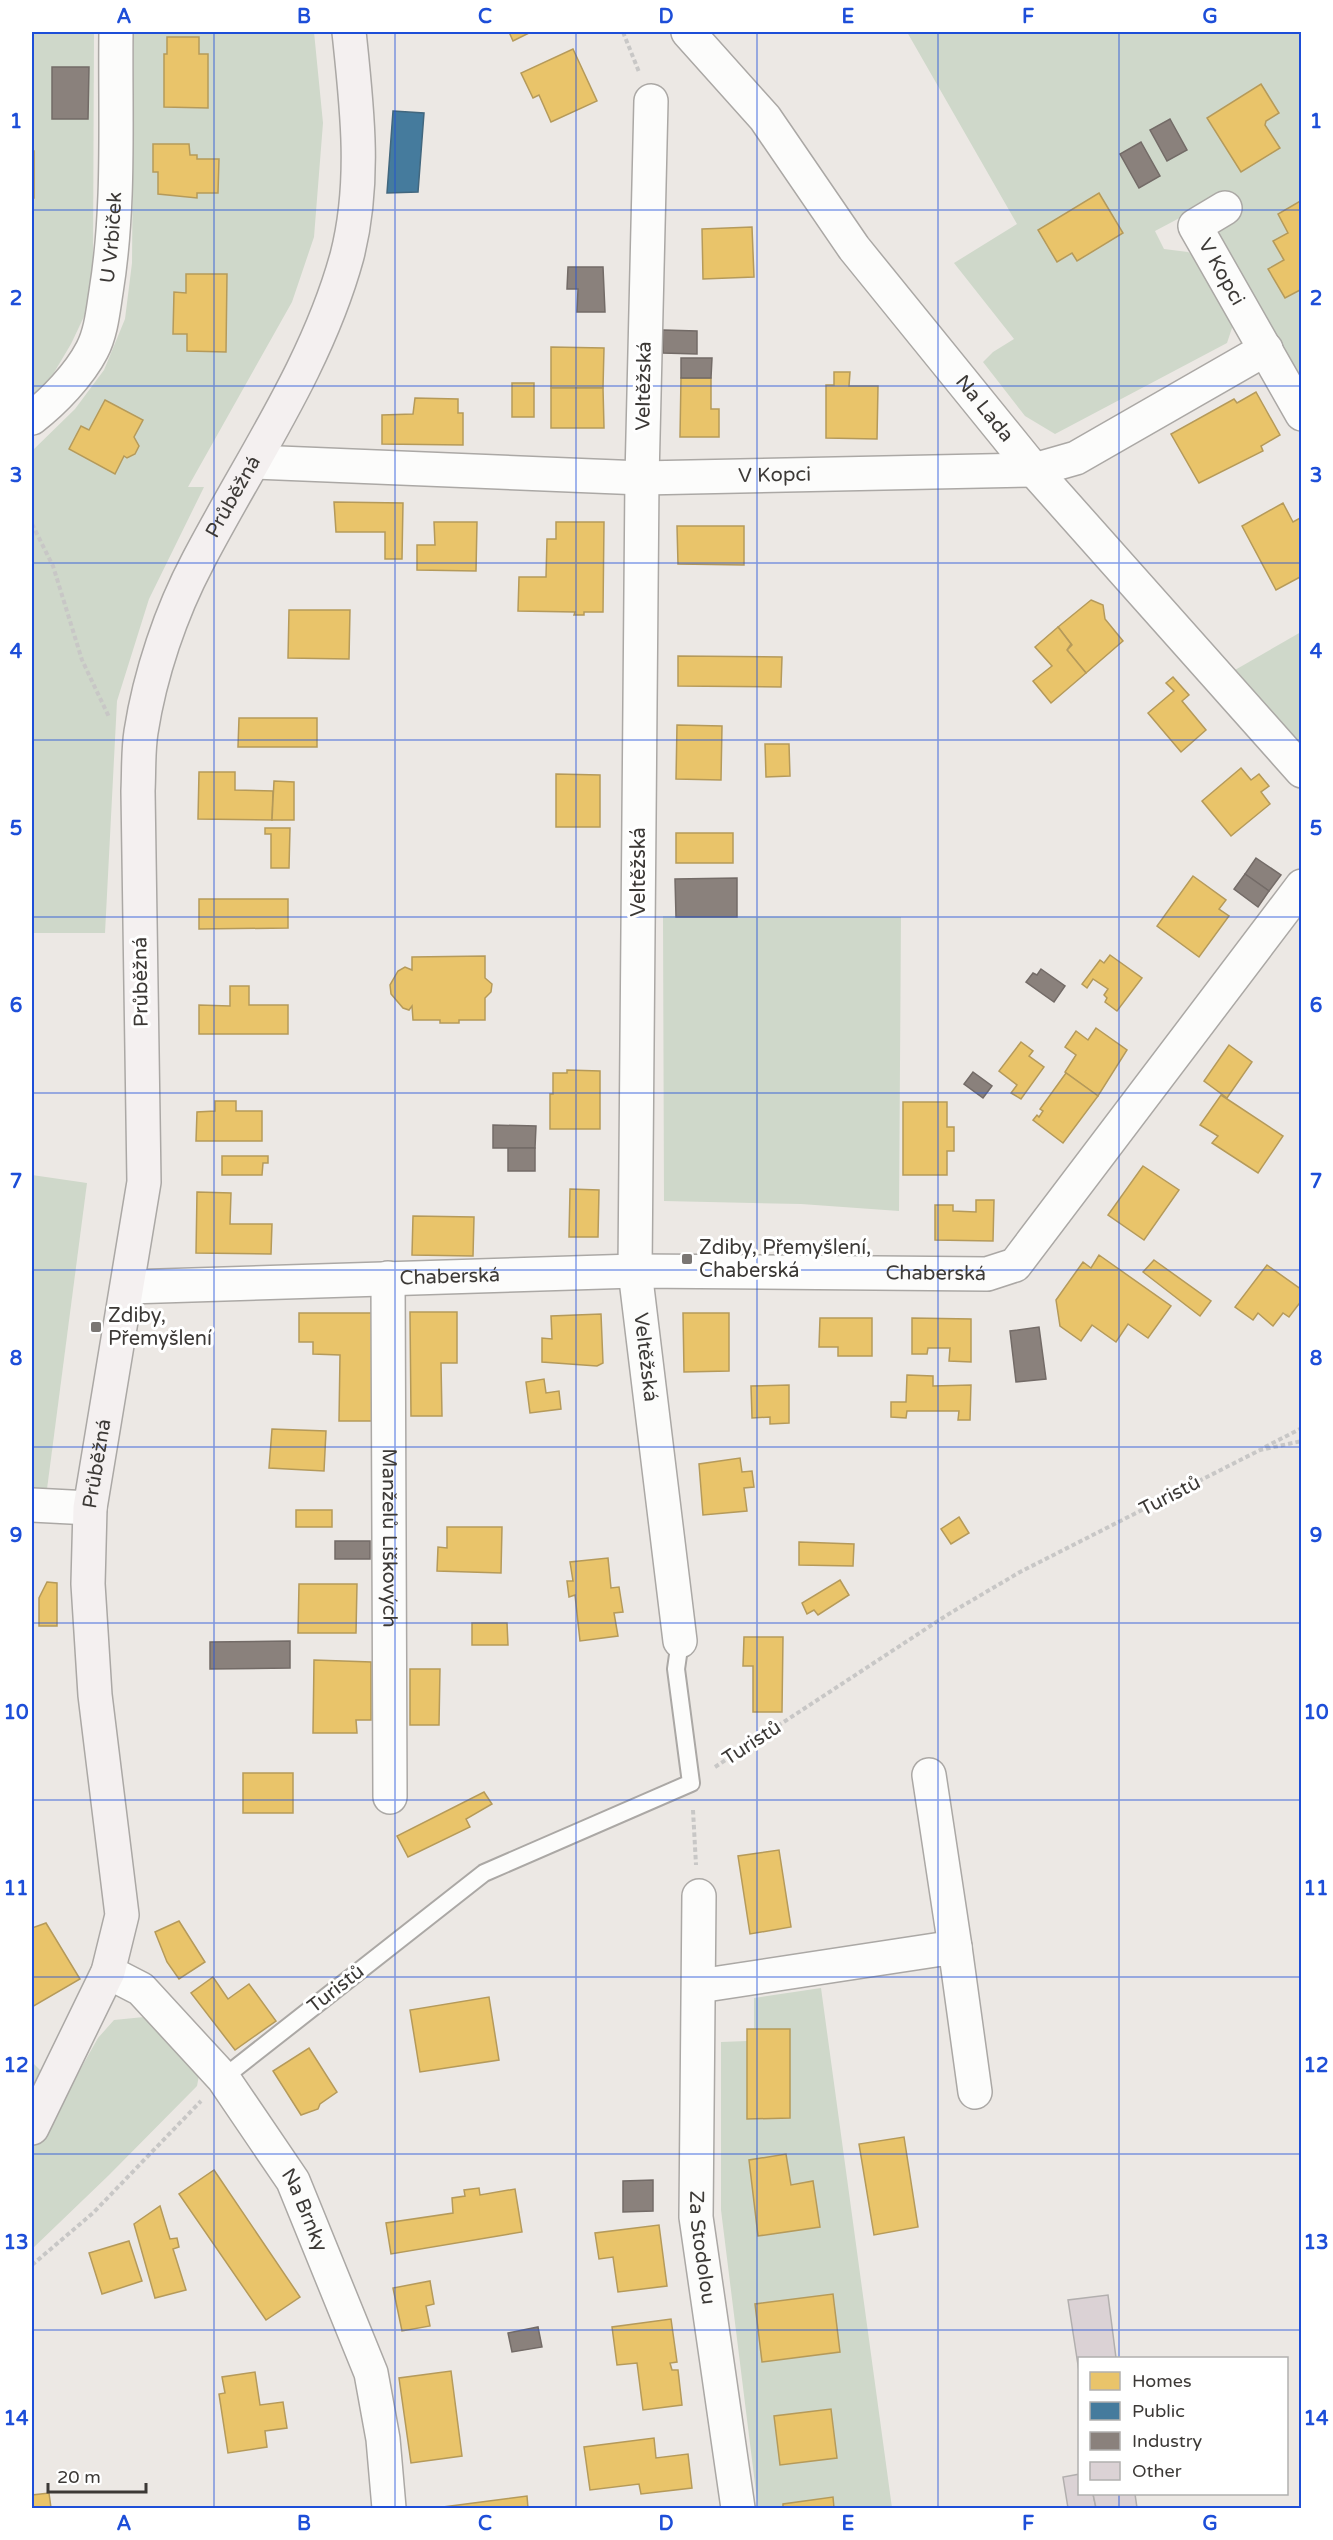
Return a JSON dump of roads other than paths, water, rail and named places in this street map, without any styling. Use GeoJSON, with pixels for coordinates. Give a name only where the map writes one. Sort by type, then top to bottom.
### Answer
{"type":"FeatureCollection","features":[{"type":"Feature","properties":{"kind":"street","name":"U Vrbiček"},"geometry":{"type":"LineString","coordinates":[[32,418],[44,409],[75,374],[93,349],[102,320],[113,253],[116,32]]}},
{"type":"Feature","properties":{"kind":"street","name":"Průběžná"},"geometry":{"type":"LineString","coordinates":[[32,2128],[108,1972],[122,1915],[95,1695],[88,1584],[90,1508],[144,1182],[138,790],[141,733],[154,674],[173,618],[197,562],[255,462],[328,316],[347,255],[360,165],[349,32]]}},
{"type":"Feature","properties":{"kind":"street","name":"Na Lada"},"geometry":{"type":"LineString","coordinates":[[688,32],[765,118],[854,248],[1034,470],[1302,771]]}},
{"type":"Feature","properties":{"kind":"street","name":"Veltěžská"},"geometry":{"type":"LineString","coordinates":[[651,101],[642,478],[635,1271],[680,1641]]}},
{"type":"Feature","properties":{"kind":"street","name":"V Kopci"},"geometry":{"type":"LineString","coordinates":[[1225,208],[1183,233],[1266,349],[1302,414]]}},
{"type":"Feature","properties":{"kind":"street","name":"V Kopci"},"geometry":{"type":"LineString","coordinates":[[255,462],[642,478],[1034,470],[1076,458],[1266,349]]}},
{"type":"Feature","properties":{"kind":"street","name":"Chaberská"},"geometry":{"type":"LineString","coordinates":[[128,1287],[635,1271],[987,1274],[1015,1265],[1302,886]]}},
{"type":"Feature","properties":{"kind":"street","name":"Manželů Liškových"},"geometry":{"type":"LineString","coordinates":[[388,1278],[390,1797]]}},
{"type":"Feature","properties":{"kind":"street"},"geometry":{"type":"LineString","coordinates":[[32,1505],[90,1508]]}},
{"type":"Feature","properties":{"kind":"street"},"geometry":{"type":"LineString","coordinates":[[929,1775],[975,2092]]}},
{"type":"Feature","properties":{"kind":"street","name":"Za Stodolou"},"geometry":{"type":"LineString","coordinates":[[699,1896],[696,2217],[738,2508]]}},
{"type":"Feature","properties":{"kind":"street"},"geometry":{"type":"LineString","coordinates":[[699,1986],[955,1947]]}},
{"type":"Feature","properties":{"kind":"street","name":"Na Brnky"},"geometry":{"type":"LineString","coordinates":[[108,1972],[141,1989],[223,2078],[293,2181],[371,2373],[383,2439],[389,2508]]}},
{"type":"Feature","properties":{"kind":"lane","name":"Turistů"},"geometry":{"type":"LineString","coordinates":[[223,2078],[484,1874],[691,1783],[676,1669],[680,1641]]}},
{"type":"Feature","properties":{"kind":"place","name":"Zdiby, Přemyšlení, Chaberská"},"geometry":{"type":"Point","coordinates":[687,1259]}},
{"type":"Feature","properties":{"kind":"place","name":"Zdiby, Přemyšlení"},"geometry":{"type":"Point","coordinates":[96,1327]}}]}
